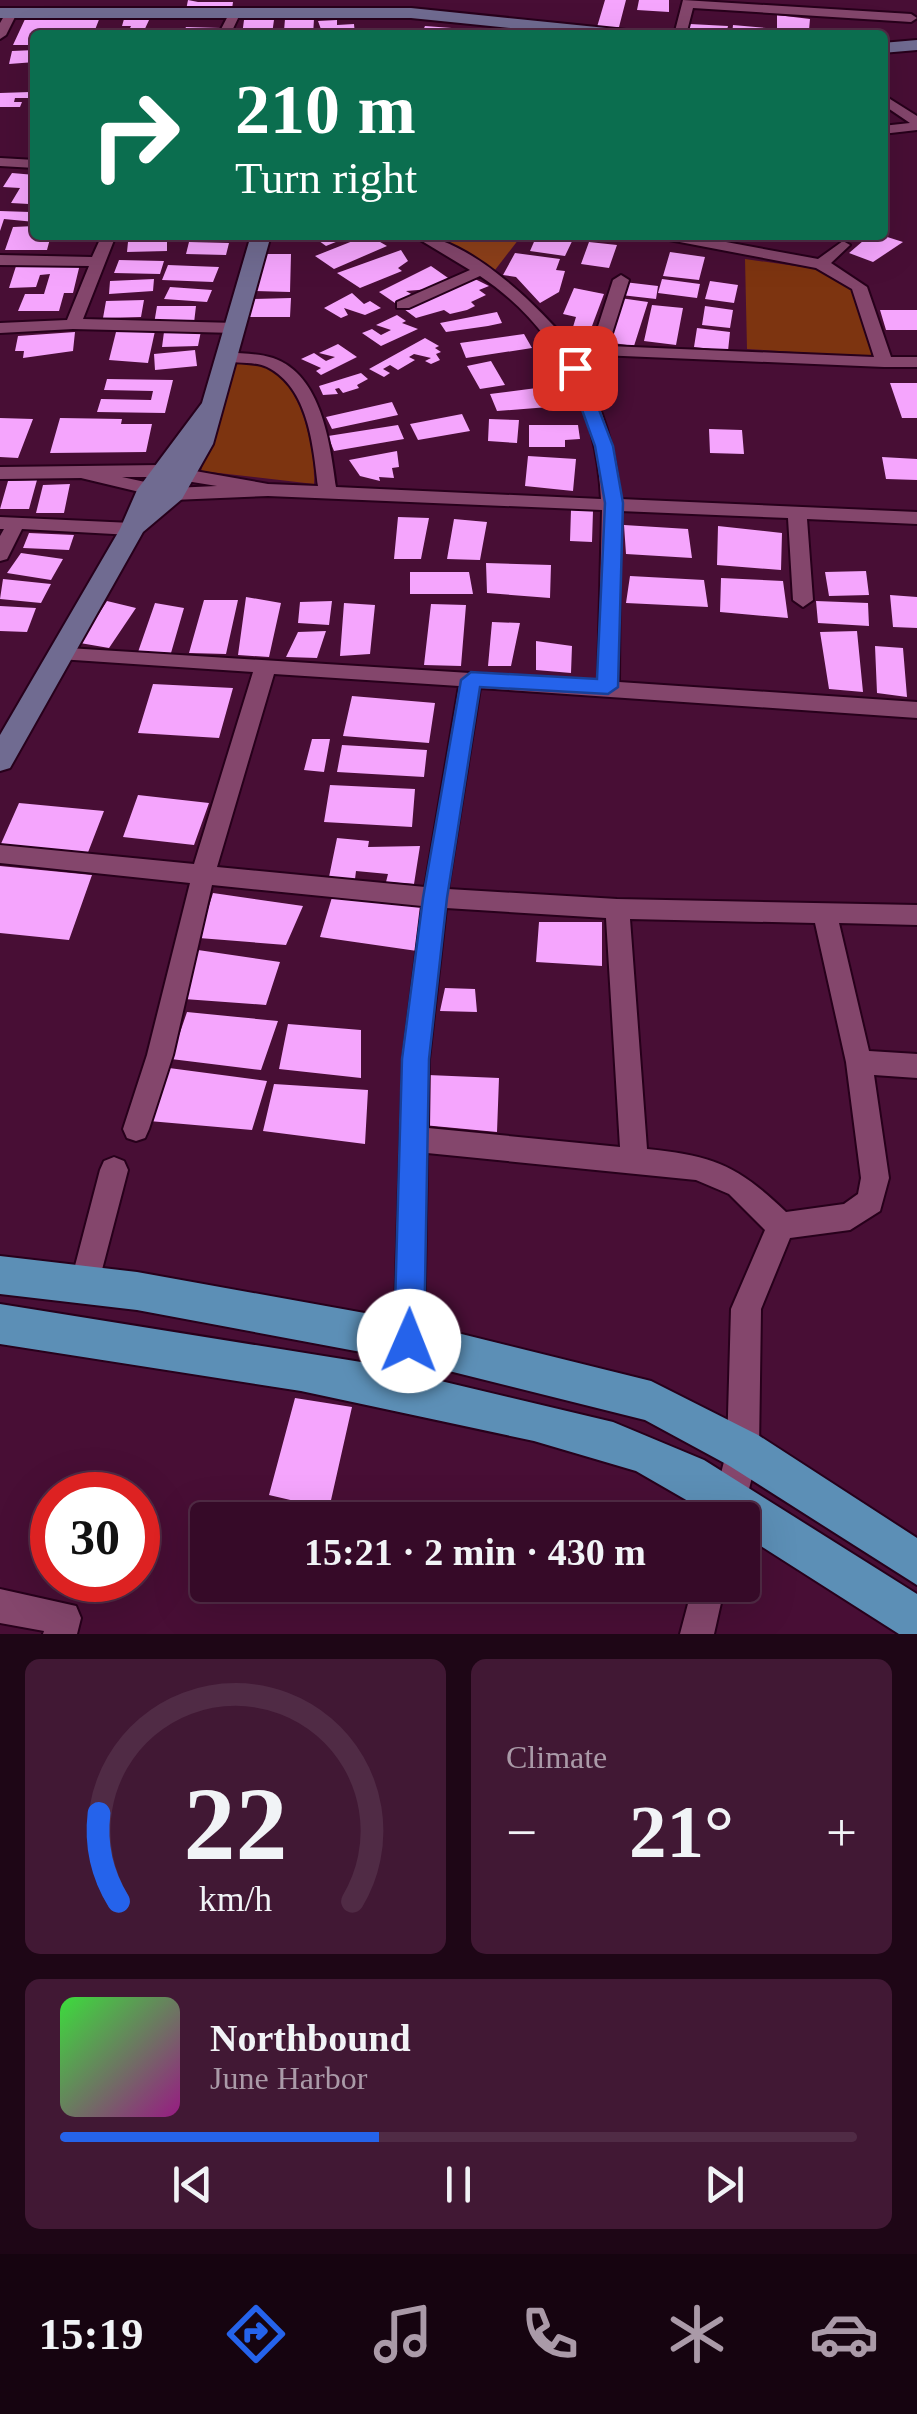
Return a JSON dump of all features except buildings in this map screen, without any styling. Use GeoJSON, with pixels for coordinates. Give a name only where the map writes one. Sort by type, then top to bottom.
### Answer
{"type":"FeatureCollection","features":[{"type":"Feature","properties":{"kind":"main road"},"geometry":{"type":"LineString","coordinates":[[0,1274],[84,1284],[409,1341],[651,1401],[743,1450],[917,1562]]}},
{"type":"Feature","properties":{"kind":"main road"},"geometry":{"type":"LineString","coordinates":[[0,1324],[392,1387],[602,1438],[652,1454],[716,1502]]}},
{"type":"Feature","properties":{"kind":"main road"},"geometry":{"type":"LineString","coordinates":[[760,1529],[917,1620]]}},
{"type":"Feature","properties":{"kind":"street"},"geometry":{"type":"LineString","coordinates":[[895,0],[914,21]]}},
{"type":"Feature","properties":{"kind":"street"},"geometry":{"type":"LineString","coordinates":[[681,30],[689,2],[914,21]]}},
{"type":"Feature","properties":{"kind":"street"},"geometry":{"type":"LineString","coordinates":[[0,35],[5,13],[342,14],[455,18],[576,30]]}},
{"type":"Feature","properties":{"kind":"street"},"geometry":{"type":"LineString","coordinates":[[226,30],[234,14]]}},
{"type":"Feature","properties":{"kind":"street"},"geometry":{"type":"LineString","coordinates":[[888,47],[917,45]]}},
{"type":"Feature","properties":{"kind":"street"},"geometry":{"type":"LineString","coordinates":[[888,102],[917,124]]}},
{"type":"Feature","properties":{"kind":"street"},"geometry":{"type":"LineString","coordinates":[[888,129],[917,124]]}},
{"type":"Feature","properties":{"kind":"street"},"geometry":{"type":"LineString","coordinates":[[0,162],[30,164]]}},
{"type":"Feature","properties":{"kind":"street"},"geometry":{"type":"LineString","coordinates":[[72,324],[107,240]]}},
{"type":"Feature","properties":{"kind":"street"},"geometry":{"type":"LineString","coordinates":[[0,760],[132,529],[201,444],[208,408],[261,240]]}},
{"type":"Feature","properties":{"kind":"street"},"geometry":{"type":"LineString","coordinates":[[428,240],[482,270],[535,311],[564,349],[585,387],[604,446],[614,503],[608,687]]}},
{"type":"Feature","properties":{"kind":"street"},"geometry":{"type":"LineString","coordinates":[[691,240],[822,264],[860,287],[884,362]]}},
{"type":"Feature","properties":{"kind":"street"},"geometry":{"type":"LineString","coordinates":[[822,264],[843,246]]}},
{"type":"Feature","properties":{"kind":"street"},"geometry":{"type":"LineString","coordinates":[[0,260],[98,262]]}},
{"type":"Feature","properties":{"kind":"street"},"geometry":{"type":"LineString","coordinates":[[402,305],[482,270]]}},
{"type":"Feature","properties":{"kind":"street"},"geometry":{"type":"LineString","coordinates":[[598,350],[622,280]]}},
{"type":"Feature","properties":{"kind":"street"},"geometry":{"type":"LineString","coordinates":[[1,332],[72,324],[236,328]]}},
{"type":"Feature","properties":{"kind":"street"},"geometry":{"type":"LineString","coordinates":[[564,349],[917,362]]}},
{"type":"Feature","properties":{"kind":"street"},"geometry":{"type":"LineString","coordinates":[[226,357],[272,363],[297,385],[314,417],[328,492]]}},
{"type":"Feature","properties":{"kind":"street"},"geometry":{"type":"LineString","coordinates":[[0,472],[88,474],[268,490],[917,518]]}},
{"type":"Feature","properties":{"kind":"street"},"geometry":{"type":"LineString","coordinates":[[797,512],[804,600]]}},
{"type":"Feature","properties":{"kind":"street"},"geometry":{"type":"LineString","coordinates":[[0,555],[8,524],[132,529]]}},
{"type":"Feature","properties":{"kind":"street"},"geometry":{"type":"LineString","coordinates":[[59,652],[917,710]]}},
{"type":"Feature","properties":{"kind":"street"},"geometry":{"type":"LineString","coordinates":[[136,1129],[160,1055],[204,871],[264,668]]}},
{"type":"Feature","properties":{"kind":"street"},"geometry":{"type":"LineString","coordinates":[[409,1341],[416,1059],[435,898],[471,680]]}},
{"type":"Feature","properties":{"kind":"street"},"geometry":{"type":"LineString","coordinates":[[0,854],[204,871],[435,898],[617,909],[917,914]]}},
{"type":"Feature","properties":{"kind":"street"},"geometry":{"type":"LineString","coordinates":[[617,909],[634,1161]]}},
{"type":"Feature","properties":{"kind":"street"},"geometry":{"type":"LineString","coordinates":[[781,1226],[850,1216],[870,1202],[875,1178],[858,1062],[824,914]]}},
{"type":"Feature","properties":{"kind":"street"},"geometry":{"type":"LineString","coordinates":[[858,1062],[917,1066]]}},
{"type":"Feature","properties":{"kind":"street"},"geometry":{"type":"LineString","coordinates":[[413,1139],[697,1167],[739,1186],[781,1226]]}},
{"type":"Feature","properties":{"kind":"street"},"geometry":{"type":"LineString","coordinates":[[84,1284],[114,1170]]}},
{"type":"Feature","properties":{"kind":"street"},"geometry":{"type":"LineString","coordinates":[[729,1502],[743,1450],[746,1309],[781,1226]]}},
{"type":"Feature","properties":{"kind":"street"},"geometry":{"type":"LineString","coordinates":[[697,1634],[705,1602]]}},
{"type":"Feature","properties":{"kind":"street"},"geometry":{"type":"LineString","coordinates":[[0,1606],[64,1618],[60,1634]]}},
{"type":"Feature","properties":{"kind":"shaded area"},"geometry":{"type":"Polygon","coordinates":[[[445,240],[518,240],[495,270],[445,240]]]}},
{"type":"Feature","properties":{"kind":"shaded area"},"geometry":{"type":"Polygon","coordinates":[[[745,259],[817,269],[851,290],[874,357],[747,349],[745,259]]]}},
{"type":"Feature","properties":{"kind":"shaded area"},"geometry":{"type":"Polygon","coordinates":[[[234,362],[265,365],[288,386],[309,436],[314,484],[201,471],[234,362]]]}},
{"type":"Feature","properties":{"kind":"route"},"geometry":{"type":"LineString","coordinates":[[409,1341],[416,1059],[435,898],[471,680],[608,687],[614,503],[604,446],[575,368]]}}]}
